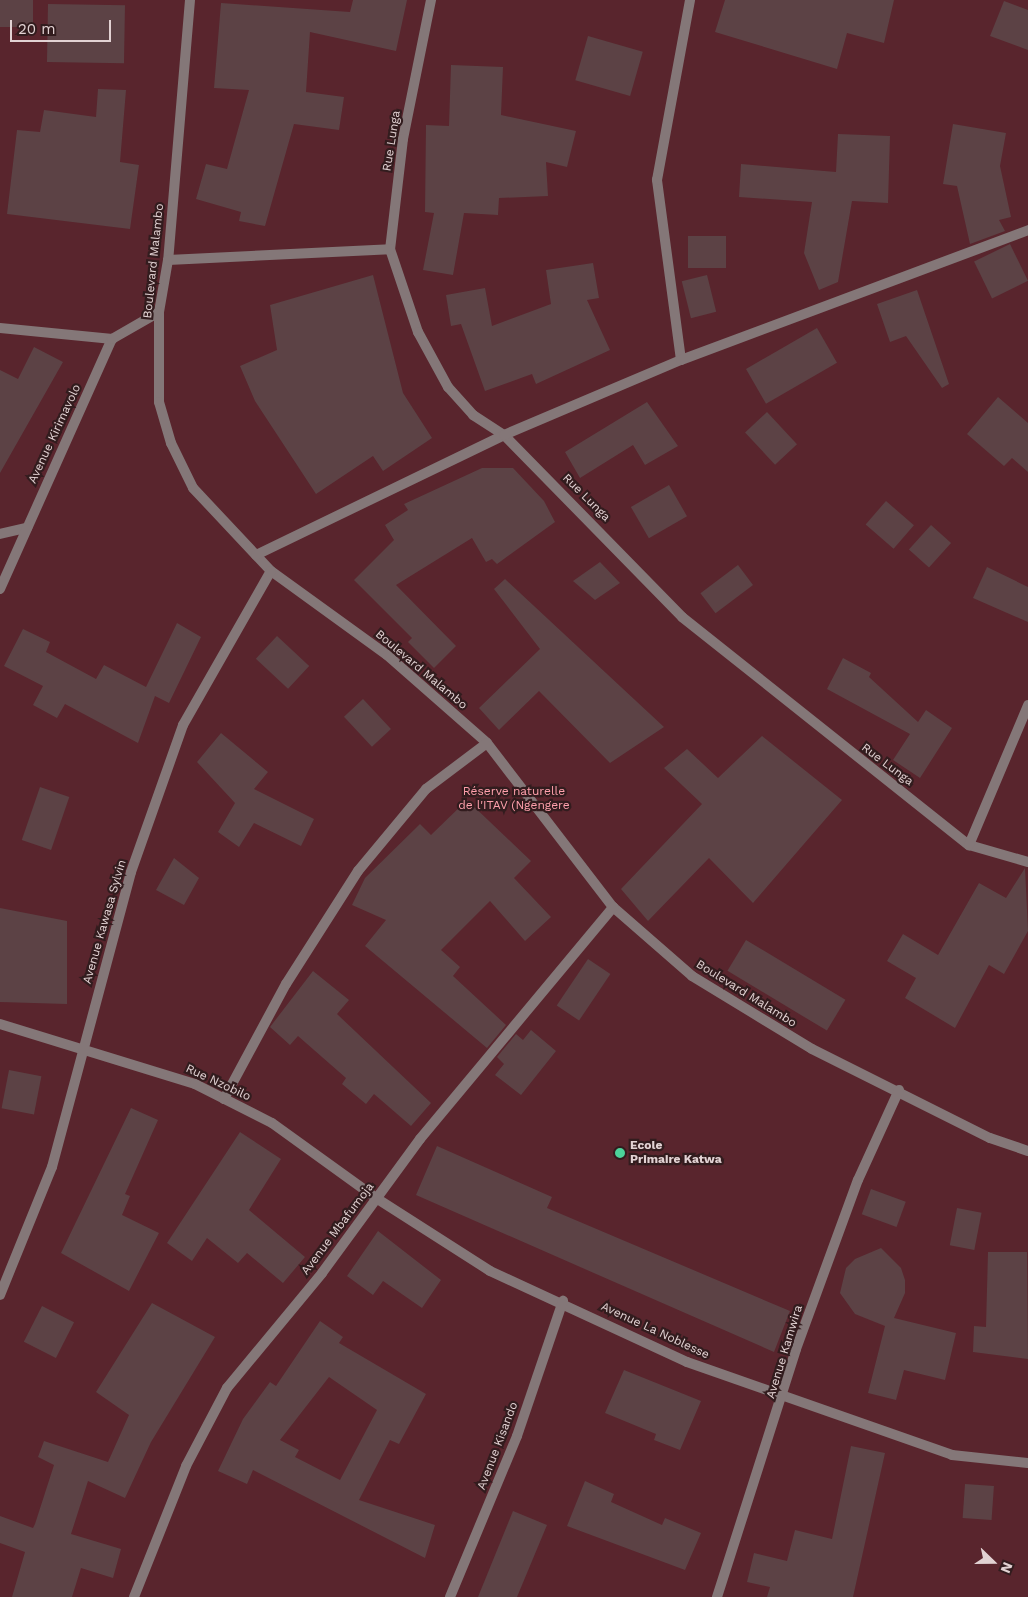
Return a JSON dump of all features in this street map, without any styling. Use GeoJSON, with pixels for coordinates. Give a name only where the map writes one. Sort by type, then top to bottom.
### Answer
{"type":"FeatureCollection","features":[{"type":"Feature","properties":{"kind":"street","name":"Boulevard Malambo"},"geometry":{"type":"LineString","coordinates":[[190,0],[168,260],[159,312],[159,402],[171,443],[193,488],[271,571],[387,655],[487,743],[613,907],[692,976],[812,1049],[899,1090],[990,1138],[1028,1151]]}},
{"type":"Feature","properties":{"kind":"street","name":"Rue Lunga"},"geometry":{"type":"LineString","coordinates":[[431,0],[403,139],[390,249],[418,332],[448,387],[473,415],[504,435],[682,616],[969,845],[1028,862]]}},
{"type":"Feature","properties":{"kind":"street"},"geometry":{"type":"LineString","coordinates":[[681,360],[657,180],[690,0]]}},
{"type":"Feature","properties":{"kind":"street"},"geometry":{"type":"LineString","coordinates":[[256,555],[504,435],[681,360],[1028,230]]}},
{"type":"Feature","properties":{"kind":"street"},"geometry":{"type":"LineString","coordinates":[[168,260],[390,249]]}},
{"type":"Feature","properties":{"kind":"street"},"geometry":{"type":"LineString","coordinates":[[0,328],[112,339],[159,312]]}},
{"type":"Feature","properties":{"kind":"street","name":"Avenue Kirimavolo"},"geometry":{"type":"LineString","coordinates":[[0,588],[112,339]]}},
{"type":"Feature","properties":{"kind":"street"},"geometry":{"type":"LineString","coordinates":[[0,534],[27,528]]}},
{"type":"Feature","properties":{"kind":"street","name":"Avenue Kawasa Sylvin"},"geometry":{"type":"LineString","coordinates":[[0,1295],[52,1167],[81,1048],[131,872],[183,725],[271,571]]}},
{"type":"Feature","properties":{"kind":"street"},"geometry":{"type":"LineString","coordinates":[[969,845],[1028,705]]}},
{"type":"Feature","properties":{"kind":"street"},"geometry":{"type":"LineString","coordinates":[[224,1099],[286,984],[358,871],[426,790],[487,743]]}},
{"type":"Feature","properties":{"kind":"street","name":"Avenue Mbafumoja"},"geometry":{"type":"LineString","coordinates":[[134,1597],[186,1466],[227,1388],[376,1198],[613,907]]}},
{"type":"Feature","properties":{"kind":"street","name":"Rue Nzobilo"},"geometry":{"type":"LineString","coordinates":[[0,1024],[195,1084],[272,1123],[376,1198]]}},
{"type":"Feature","properties":{"kind":"street","name":"Avenue Kamwira"},"geometry":{"type":"LineString","coordinates":[[716,1597],[784,1396],[796,1349],[858,1180],[899,1090]]}},
{"type":"Feature","properties":{"kind":"street","name":"Avenue La Noblesse"},"geometry":{"type":"LineString","coordinates":[[376,1198],[490,1270],[563,1301],[687,1362],[952,1455],[1028,1463]]}},
{"type":"Feature","properties":{"kind":"street","name":"Avenue Kisando"},"geometry":{"type":"LineString","coordinates":[[450,1597],[517,1436],[563,1301]]}},
{"type":"Feature","properties":{"kind":"green space","name":"Réserve naturelle de l'ITAV (Ngengere"},"geometry":{"type":"Polygon","coordinates":[[[0,0],[1028,0],[1028,1597],[0,1597],[0,0]]]}},
{"type":"Feature","properties":{"kind":"building"},"geometry":{"type":"Polygon","coordinates":[[[0,0],[33,0],[33,27],[0,27],[0,0]]]}},
{"type":"Feature","properties":{"kind":"building"},"geometry":{"type":"Polygon","coordinates":[[[353,0],[407,0],[396,51],[310,32],[306,92],[344,97],[339,130],[294,124],[265,226],[239,221],[241,212],[196,199],[206,164],[227,169],[249,90],[214,88],[221,3],[350,12],[353,0]]]}},
{"type":"Feature","properties":{"kind":"building"},"geometry":{"type":"Polygon","coordinates":[[[725,0],[894,0],[884,43],[847,33],[837,69],[715,32],[725,0]]]}},
{"type":"Feature","properties":{"kind":"building"},"geometry":{"type":"Polygon","coordinates":[[[1004,1],[1028,10],[1028,50],[990,36],[1004,1]]]}},
{"type":"Feature","properties":{"kind":"building"},"geometry":{"type":"Polygon","coordinates":[[[48,4],[125,5],[124,63],[47,62],[48,4]]]}},
{"type":"Feature","properties":{"kind":"building"},"geometry":{"type":"Polygon","coordinates":[[[588,36],[643,52],[630,96],[575,80],[588,36]]]}},
{"type":"Feature","properties":{"kind":"building"},"geometry":{"type":"Polygon","coordinates":[[[451,65],[503,67],[501,115],[576,131],[567,167],[546,162],[548,196],[499,198],[498,215],[464,213],[453,275],[423,270],[434,213],[425,212],[426,125],[449,126],[451,65]]]}},
{"type":"Feature","properties":{"kind":"building"},"geometry":{"type":"Polygon","coordinates":[[[98,89],[126,90],[120,162],[139,165],[130,229],[7,214],[17,130],[40,132],[44,110],[96,117],[98,89]]]}},
{"type":"Feature","properties":{"kind":"building"},"geometry":{"type":"Polygon","coordinates":[[[953,124],[1006,133],[1000,166],[1011,217],[999,220],[1005,231],[970,244],[957,186],[943,184],[953,124]]]}},
{"type":"Feature","properties":{"kind":"building"},"geometry":{"type":"Polygon","coordinates":[[[838,134],[890,136],[888,203],[852,201],[838,282],[819,290],[804,253],[812,202],[739,197],[741,164],[836,172],[838,134]]]}},
{"type":"Feature","properties":{"kind":"building"},"geometry":{"type":"Polygon","coordinates":[[[688,236],[726,236],[726,268],[688,268],[688,236]]]}},
{"type":"Feature","properties":{"kind":"building"},"geometry":{"type":"Polygon","coordinates":[[[1010,244],[1028,281],[992,298],[974,262],[1010,244]]]}},
{"type":"Feature","properties":{"kind":"building"},"geometry":{"type":"Polygon","coordinates":[[[593,263],[599,298],[587,300],[610,350],[536,384],[532,374],[485,391],[461,324],[451,326],[446,295],[485,288],[492,326],[551,304],[546,270],[593,263]]]}},
{"type":"Feature","properties":{"kind":"building"},"geometry":{"type":"Polygon","coordinates":[[[373,275],[403,393],[432,438],[383,471],[373,456],[316,494],[255,401],[240,366],[277,350],[270,305],[373,275]]]}},
{"type":"Feature","properties":{"kind":"building"},"geometry":{"type":"Polygon","coordinates":[[[707,275],[716,312],[691,318],[682,281],[707,275]]]}},
{"type":"Feature","properties":{"kind":"building"},"geometry":{"type":"Polygon","coordinates":[[[917,290],[949,384],[942,388],[906,336],[890,342],[877,304],[917,290]]]}},
{"type":"Feature","properties":{"kind":"building"},"geometry":{"type":"Polygon","coordinates":[[[817,328],[837,363],[766,404],[746,369],[817,328]]]}},
{"type":"Feature","properties":{"kind":"building"},"geometry":{"type":"Polygon","coordinates":[[[34,347],[63,362],[0,473],[0,370],[18,379],[34,347]]]}},
{"type":"Feature","properties":{"kind":"building"},"geometry":{"type":"Polygon","coordinates":[[[998,397],[1028,423],[1028,472],[1012,458],[1004,466],[967,434],[998,397]]]}},
{"type":"Feature","properties":{"kind":"building"},"geometry":{"type":"Polygon","coordinates":[[[647,402],[678,446],[645,465],[633,445],[580,478],[565,452],[647,402]]]}},
{"type":"Feature","properties":{"kind":"building"},"geometry":{"type":"Polygon","coordinates":[[[767,412],[797,444],[775,465],[745,432],[767,412]]]}},
{"type":"Feature","properties":{"kind":"building"},"geometry":{"type":"Polygon","coordinates":[[[482,468],[513,468],[544,501],[555,522],[497,564],[492,559],[486,562],[472,538],[396,585],[456,646],[434,668],[408,642],[412,638],[354,580],[394,540],[385,525],[408,510],[404,504],[482,468]]]}},
{"type":"Feature","properties":{"kind":"building"},"geometry":{"type":"Polygon","coordinates":[[[669,485],[687,516],[649,538],[631,507],[669,485]]]}},
{"type":"Feature","properties":{"kind":"building"},"geometry":{"type":"Polygon","coordinates":[[[886,501],[914,525],[894,549],[866,524],[886,501]]]}},
{"type":"Feature","properties":{"kind":"building"},"geometry":{"type":"Polygon","coordinates":[[[931,525],[951,543],[929,568],[909,550],[931,525]]]}},
{"type":"Feature","properties":{"kind":"building"},"geometry":{"type":"Polygon","coordinates":[[[600,562],[620,583],[595,600],[573,581],[600,562]]]}},
{"type":"Feature","properties":{"kind":"building"},"geometry":{"type":"Polygon","coordinates":[[[738,565],[753,585],[716,613],[700,593],[738,565]]]}},
{"type":"Feature","properties":{"kind":"building"},"geometry":{"type":"Polygon","coordinates":[[[987,567],[1028,587],[1028,622],[973,598],[987,567]]]}},
{"type":"Feature","properties":{"kind":"building"},"geometry":{"type":"Polygon","coordinates":[[[505,579],[664,727],[610,763],[539,691],[499,730],[479,708],[540,649],[494,589],[505,579]]]}},
{"type":"Feature","properties":{"kind":"building"},"geometry":{"type":"Polygon","coordinates":[[[177,623],[201,637],[169,703],[155,696],[138,743],[65,704],[57,718],[33,705],[43,686],[4,666],[23,629],[50,642],[46,652],[96,679],[104,665],[146,687],[177,623]]]}},
{"type":"Feature","properties":{"kind":"building"},"geometry":{"type":"Polygon","coordinates":[[[277,636],[309,666],[288,689],[256,659],[277,636]]]}},
{"type":"Feature","properties":{"kind":"building"},"geometry":{"type":"Polygon","coordinates":[[[843,658],[871,673],[869,677],[918,722],[926,710],[952,728],[920,778],[893,760],[910,734],[827,689],[843,658]]]}},
{"type":"Feature","properties":{"kind":"building"},"geometry":{"type":"Polygon","coordinates":[[[363,699],[391,729],[372,747],[344,717],[363,699]]]}},
{"type":"Feature","properties":{"kind":"building"},"geometry":{"type":"Polygon","coordinates":[[[221,733],[268,772],[254,789],[314,819],[301,846],[254,823],[239,847],[218,832],[235,803],[197,762],[221,733]]]}},
{"type":"Feature","properties":{"kind":"building"},"geometry":{"type":"Polygon","coordinates":[[[762,736],[842,800],[753,903],[709,858],[648,921],[621,889],[702,804],[664,768],[687,749],[718,778],[762,736]]]}},
{"type":"Feature","properties":{"kind":"building"},"geometry":{"type":"Polygon","coordinates":[[[40,787],[69,797],[51,850],[22,840],[40,787]]]}},
{"type":"Feature","properties":{"kind":"building"},"geometry":{"type":"Polygon","coordinates":[[[467,800],[531,861],[514,878],[551,917],[525,941],[490,901],[441,950],[460,967],[453,976],[506,1025],[487,1048],[365,946],[386,920],[352,905],[365,878],[420,824],[431,835],[467,800]]]}},
{"type":"Feature","properties":{"kind":"building"},"geometry":{"type":"Polygon","coordinates":[[[174,858],[199,878],[184,905],[156,890],[174,858]]]}},
{"type":"Feature","properties":{"kind":"building"},"geometry":{"type":"Polygon","coordinates":[[[1025,868],[1028,931],[1004,974],[989,965],[955,1028],[905,998],[916,978],[887,961],[903,934],[938,955],[979,883],[1006,898],[1025,868]]]}},
{"type":"Feature","properties":{"kind":"building"},"geometry":{"type":"Polygon","coordinates":[[[0,908],[67,921],[67,1004],[0,1002],[0,908]]]}},
{"type":"Feature","properties":{"kind":"building"},"geometry":{"type":"Polygon","coordinates":[[[746,940],[845,1000],[827,1031],[727,971],[746,940]]]}},
{"type":"Feature","properties":{"kind":"building"},"geometry":{"type":"Polygon","coordinates":[[[588,959],[610,974],[579,1021],[557,1005],[588,959]]]}},
{"type":"Feature","properties":{"kind":"building"},"geometry":{"type":"Polygon","coordinates":[[[313,971],[349,1000],[337,1014],[431,1103],[411,1126],[374,1094],[366,1104],[342,1084],[346,1078],[298,1036],[290,1045],[270,1027],[313,971]]]}},
{"type":"Feature","properties":{"kind":"building"},"geometry":{"type":"Polygon","coordinates":[[[531,1030],[556,1051],[521,1095],[495,1075],[504,1064],[497,1057],[516,1034],[523,1040],[531,1030]]]}},
{"type":"Feature","properties":{"kind":"building"},"geometry":{"type":"Polygon","coordinates":[[[9,1070],[41,1076],[34,1115],[2,1108],[9,1070]]]}},
{"type":"Feature","properties":{"kind":"building"},"geometry":{"type":"Polygon","coordinates":[[[131,1108],[158,1120],[125,1194],[130,1196],[122,1215],[159,1233],[129,1291],[61,1253],[131,1108]]]}},
{"type":"Feature","properties":{"kind":"building"},"geometry":{"type":"Polygon","coordinates":[[[240,1132],[281,1159],[249,1210],[305,1257],[283,1283],[247,1253],[238,1263],[207,1238],[192,1261],[167,1243],[240,1132]]]}},
{"type":"Feature","properties":{"kind":"building"},"geometry":{"type":"Polygon","coordinates":[[[437,1146],[552,1197],[547,1208],[790,1311],[774,1352],[416,1195],[437,1146]]]}},
{"type":"Feature","properties":{"kind":"building"},"geometry":{"type":"Polygon","coordinates":[[[871,1189],[906,1202],[897,1227],[862,1214],[871,1189]]]}},
{"type":"Feature","properties":{"kind":"building"},"geometry":{"type":"Polygon","coordinates":[[[957,1208],[982,1213],[974,1250],[950,1245],[957,1208]]]}},
{"type":"Feature","properties":{"kind":"building"},"geometry":{"type":"Polygon","coordinates":[[[378,1231],[441,1280],[422,1308],[383,1281],[373,1295],[347,1276],[378,1231]]]}},
{"type":"Feature","properties":{"kind":"building"},"geometry":{"type":"Polygon","coordinates":[[[881,1248],[901,1268],[905,1280],[905,1293],[894,1318],[956,1333],[945,1380],[904,1370],[896,1400],[868,1393],[885,1326],[855,1314],[840,1293],[846,1268],[855,1259],[881,1248]]]}},
{"type":"Feature","properties":{"kind":"building"},"geometry":{"type":"Polygon","coordinates":[[[988,1252],[1027,1252],[1028,1359],[973,1352],[974,1326],[986,1327],[988,1252]]]}},
{"type":"Feature","properties":{"kind":"building"},"geometry":{"type":"Polygon","coordinates":[[[152,1303],[215,1337],[151,1442],[125,1498],[88,1481],[71,1534],[121,1549],[113,1578],[81,1568],[72,1597],[12,1597],[25,1552],[0,1543],[0,1516],[33,1528],[54,1465],[38,1457],[44,1441],[108,1462],[129,1415],[96,1392],[152,1303]]]}},
{"type":"Feature","properties":{"kind":"building"},"geometry":{"type":"Polygon","coordinates":[[[42,1306],[74,1322],[56,1358],[24,1342],[42,1306]]]}},
{"type":"Feature","properties":{"kind":"building"},"geometry":{"type":"Polygon","coordinates":[[[320,1321],[343,1337],[339,1343],[426,1394],[399,1444],[390,1440],[359,1500],[435,1525],[425,1558],[253,1470],[247,1484],[218,1471],[243,1419],[270,1382],[276,1386],[320,1321]],[[329,1377],[280,1440],[299,1450],[295,1457],[340,1480],[377,1410],[329,1377]]]}},
{"type":"Feature","properties":{"kind":"building"},"geometry":{"type":"Polygon","coordinates":[[[624,1370],[701,1401],[680,1450],[654,1440],[656,1434],[605,1413],[624,1370]]]}},
{"type":"Feature","properties":{"kind":"building"},"geometry":{"type":"Polygon","coordinates":[[[851,1446],[885,1453],[853,1597],[767,1597],[770,1587],[747,1582],[754,1553],[787,1561],[795,1530],[832,1539],[851,1446]]]}},
{"type":"Feature","properties":{"kind":"building"},"geometry":{"type":"Polygon","coordinates":[[[585,1481],[614,1494],[611,1502],[662,1525],[665,1518],[701,1533],[685,1570],[567,1526],[585,1481]]]}},
{"type":"Feature","properties":{"kind":"building"},"geometry":{"type":"Polygon","coordinates":[[[965,1484],[994,1486],[992,1520],[963,1518],[965,1484]]]}},
{"type":"Feature","properties":{"kind":"building"},"geometry":{"type":"Polygon","coordinates":[[[513,1511],[547,1525],[517,1597],[478,1597],[513,1511]]]}},
{"type":"Feature","properties":{"kind":"place","name":"Ecole Primaire Katwa"},"geometry":{"type":"Point","coordinates":[620,1153]}}]}
